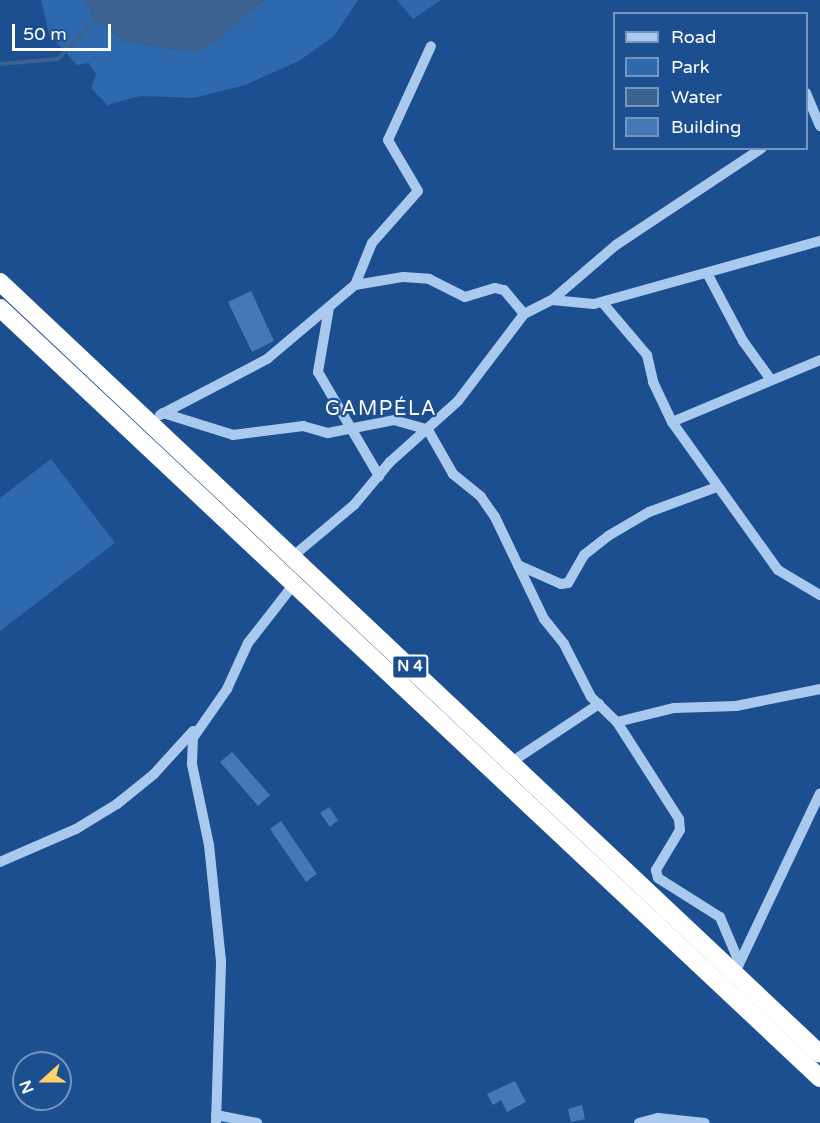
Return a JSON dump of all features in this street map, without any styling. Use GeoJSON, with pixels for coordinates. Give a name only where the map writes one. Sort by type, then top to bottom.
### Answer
{"type":"FeatureCollection","features":[{"type":"Feature","properties":{"kind":"highway","name":"N 4"},"geometry":{"type":"LineString","coordinates":[[0,282],[156,418],[292,557],[510,763],[737,969],[820,1054]]}},
{"type":"Feature","properties":{"kind":"highway","name":"N 4"},"geometry":{"type":"LineString","coordinates":[[0,308],[820,1078]]}},
{"type":"Feature","properties":{"kind":"street"},"geometry":{"type":"LineString","coordinates":[[156,418],[267,359],[355,285],[372,243],[418,191],[388,140],[431,46]]}},
{"type":"Feature","properties":{"kind":"street"},"geometry":{"type":"LineString","coordinates":[[808,98],[811,115],[820,126]]}},
{"type":"Feature","properties":{"kind":"street"},"geometry":{"type":"LineString","coordinates":[[292,557],[354,506],[379,476],[458,402],[524,314],[552,300],[616,245],[759,150]]}},
{"type":"Feature","properties":{"kind":"street"},"geometry":{"type":"LineString","coordinates":[[552,300],[602,302],[820,241]]}},
{"type":"Feature","properties":{"kind":"street"},"geometry":{"type":"LineString","coordinates":[[707,273],[743,341],[771,380]]}},
{"type":"Feature","properties":{"kind":"street"},"geometry":{"type":"LineString","coordinates":[[355,285],[403,277],[429,279],[465,297],[495,288],[504,290],[524,314]]}},
{"type":"Feature","properties":{"kind":"street"},"geometry":{"type":"LineString","coordinates":[[602,302],[647,355],[653,382],[672,422],[778,570],[820,595]]}},
{"type":"Feature","properties":{"kind":"street"},"geometry":{"type":"LineString","coordinates":[[329,308],[318,372],[379,476]]}},
{"type":"Feature","properties":{"kind":"street"},"geometry":{"type":"LineString","coordinates":[[672,422],[820,360]]}},
{"type":"Feature","properties":{"kind":"street"},"geometry":{"type":"LineString","coordinates":[[156,418],[233,435],[303,426],[328,433],[394,420],[428,430],[453,474],[481,497],[495,517],[543,618],[599,705],[617,723],[679,819],[680,830],[656,870],[658,878],[720,917],[737,969]]}},
{"type":"Feature","properties":{"kind":"street"},"geometry":{"type":"LineString","coordinates":[[518,565],[568,583],[584,555],[608,536],[649,512],[717,487]]}},
{"type":"Feature","properties":{"kind":"street"},"geometry":{"type":"LineString","coordinates":[[0,862],[76,829],[117,804],[154,774],[197,727],[227,689],[248,643],[294,584]]}},
{"type":"Feature","properties":{"kind":"street"},"geometry":{"type":"LineString","coordinates":[[617,723],[674,708],[736,706],[820,689]]}},
{"type":"Feature","properties":{"kind":"street"},"geometry":{"type":"LineString","coordinates":[[510,763],[599,705]]}},
{"type":"Feature","properties":{"kind":"street"},"geometry":{"type":"LineString","coordinates":[[197,727],[192,764],[209,845],[222,987],[216,1119],[257,1123]]}},
{"type":"Feature","properties":{"kind":"street"},"geometry":{"type":"LineString","coordinates":[[737,969],[820,793]]}},
{"type":"Feature","properties":{"kind":"street"},"geometry":{"type":"LineString","coordinates":[[639,1123],[658,1118],[705,1123]]}},
{"type":"Feature","properties":{"kind":"green space"},"geometry":{"type":"Polygon","coordinates":[[[41,0],[86,0],[95,19],[126,42],[194,52],[264,0],[358,0],[334,36],[299,61],[245,85],[194,98],[140,96],[107,105],[91,88],[96,74],[89,63],[77,65],[49,34],[41,0]]]}},
{"type":"Feature","properties":{"kind":"green space"},"geometry":{"type":"Polygon","coordinates":[[[397,0],[441,0],[413,19],[397,0]]]}},
{"type":"Feature","properties":{"kind":"green space"},"geometry":{"type":"Polygon","coordinates":[[[51,459],[115,543],[0,631],[0,498],[51,459]]]}},
{"type":"Feature","properties":{"kind":"water"},"geometry":{"type":"Polygon","coordinates":[[[86,0],[263,0],[212,45],[194,52],[126,42],[95,19],[86,0]]]}},
{"type":"Feature","properties":{"kind":"building"},"geometry":{"type":"Polygon","coordinates":[[[251,291],[274,341],[252,352],[228,302],[251,291]]]}},
{"type":"Feature","properties":{"kind":"building"},"geometry":{"type":"Polygon","coordinates":[[[232,752],[270,795],[258,806],[220,762],[232,752]]]}},
{"type":"Feature","properties":{"kind":"building"},"geometry":{"type":"Polygon","coordinates":[[[329,807],[338,820],[330,827],[320,813],[329,807]]]}},
{"type":"Feature","properties":{"kind":"building"},"geometry":{"type":"Polygon","coordinates":[[[281,821],[317,874],[306,882],[270,829],[281,821]]]}},
{"type":"Feature","properties":{"kind":"building"},"geometry":{"type":"Polygon","coordinates":[[[515,1081],[526,1102],[507,1112],[501,1100],[493,1105],[487,1094],[515,1081]]]}},
{"type":"Feature","properties":{"kind":"building"},"geometry":{"type":"Polygon","coordinates":[[[582,1105],[585,1119],[571,1122],[568,1109],[582,1105]]]}},
{"type":"Feature","properties":{"kind":"waterway"},"geometry":{"type":"LineString","coordinates":[[0,64],[58,59],[95,19]]}},
{"type":"Feature","properties":{"kind":"district","name":"GAMPÉLA"},"geometry":{"type":"Point","coordinates":[381,409]}}]}
